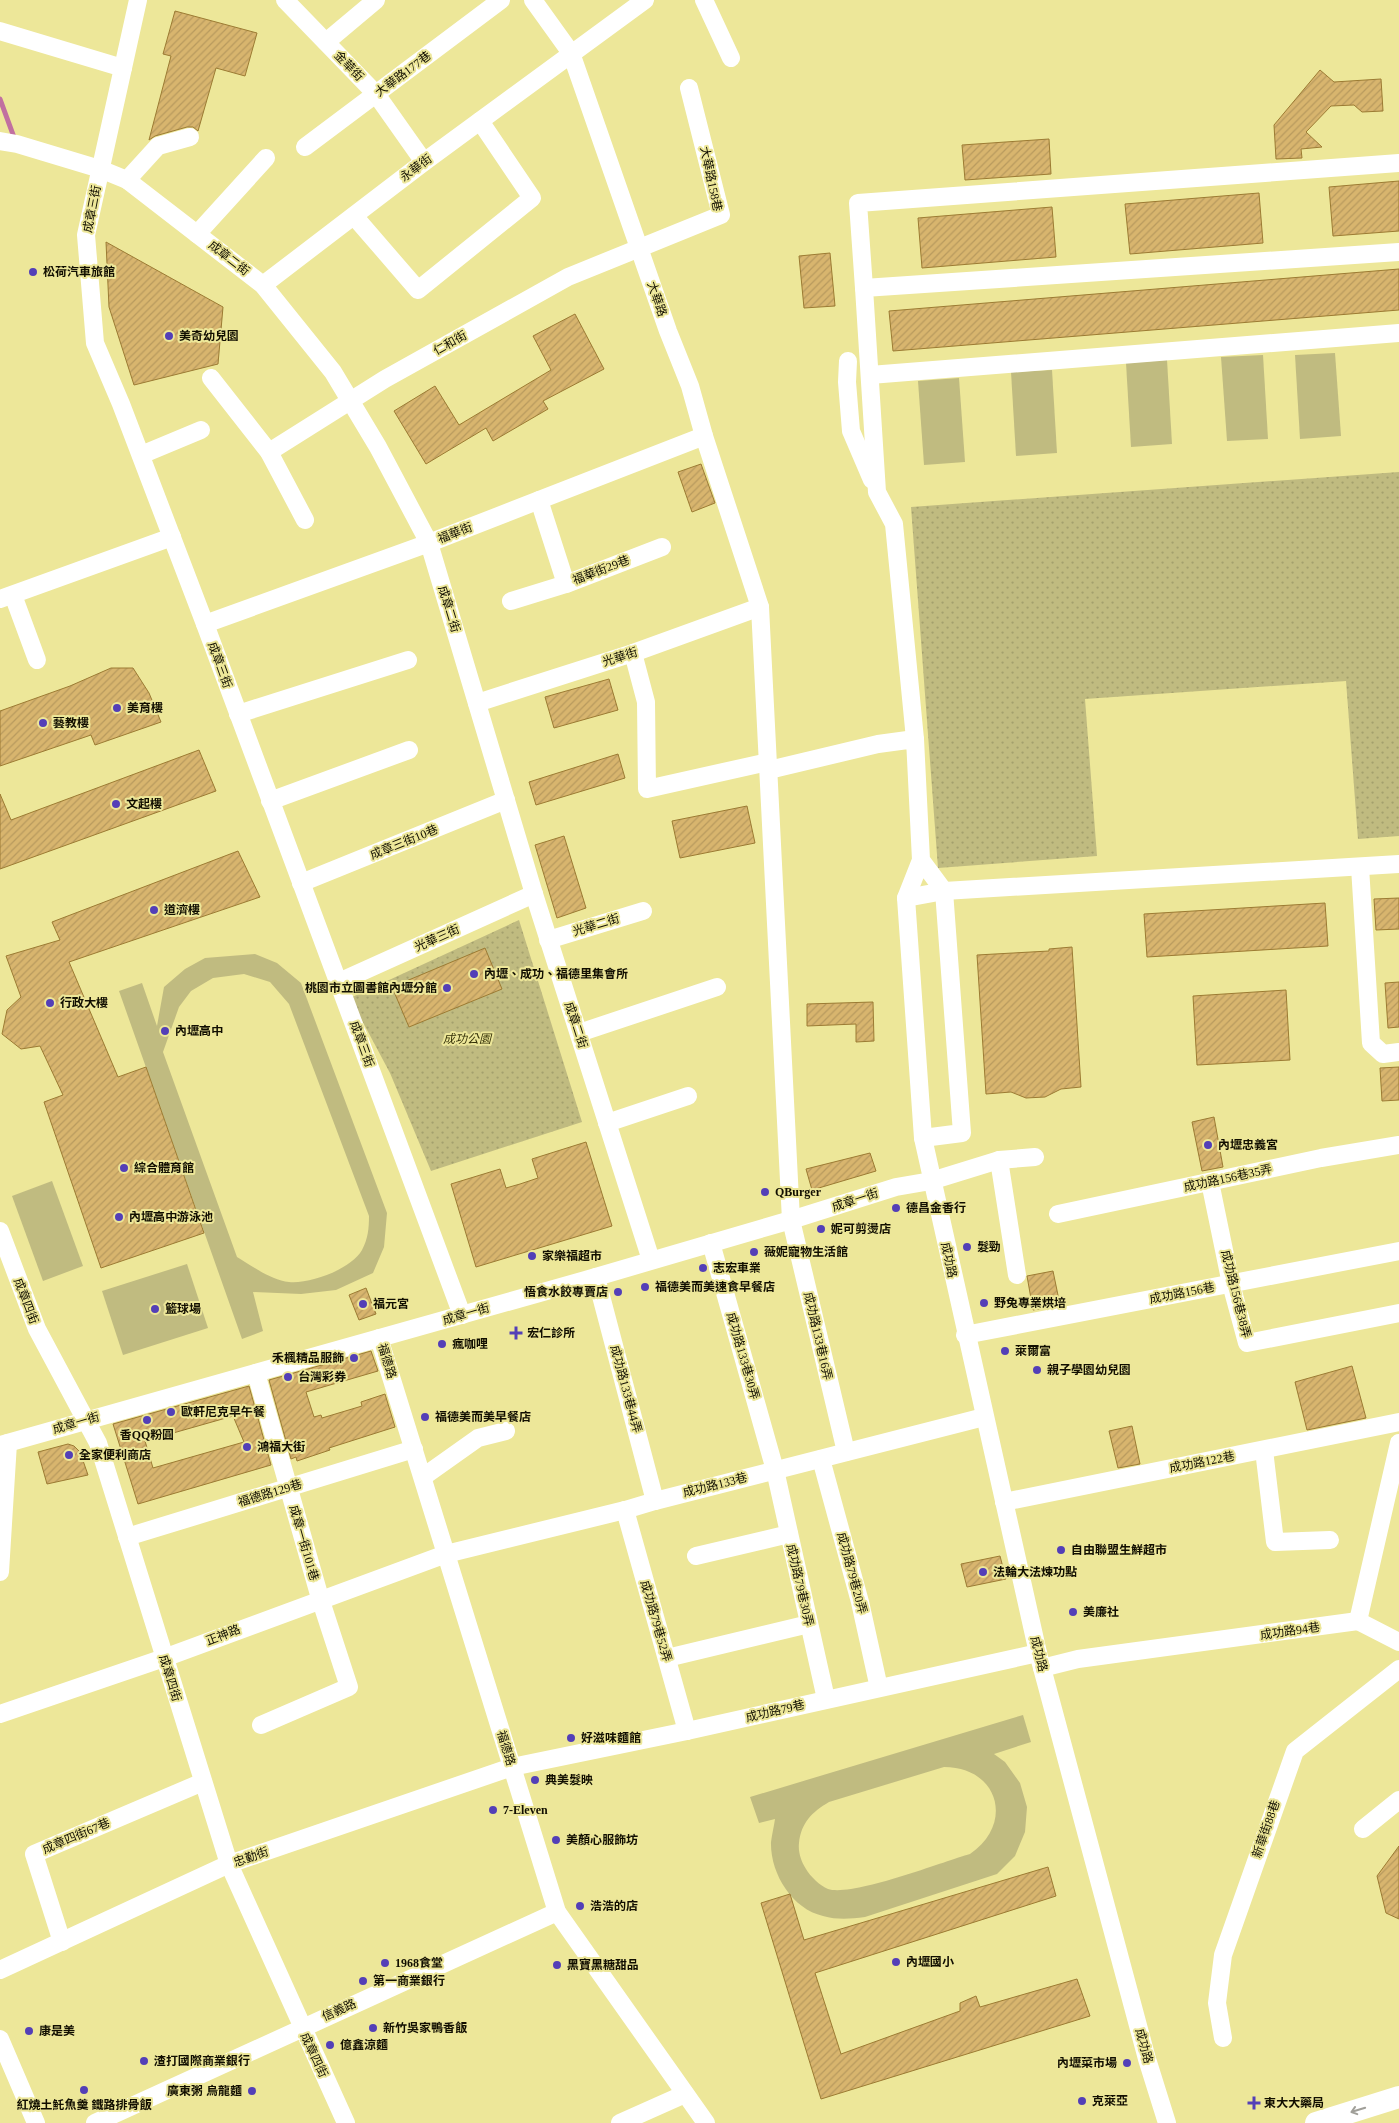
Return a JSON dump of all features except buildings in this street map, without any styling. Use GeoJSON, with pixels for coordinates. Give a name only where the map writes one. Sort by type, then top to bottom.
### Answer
{"type":"FeatureCollection","features":[{"type":"Feature","properties":{"kind":"main road"},"geometry":{"type":"LineString","coordinates":[[1316,2123],[1399,2097]]}},
{"type":"Feature","properties":{"kind":"street","name":"成章三街"},"geometry":{"type":"LineString","coordinates":[[138,0],[86,235],[95,342],[141,455],[205,624],[462,1315]]}},
{"type":"Feature","properties":{"kind":"street","name":"金華街"},"geometry":{"type":"LineString","coordinates":[[285,0],[376,94],[424,162]]}},
{"type":"Feature","properties":{"kind":"street"},"geometry":{"type":"LineString","coordinates":[[326,42],[376,0]]}},
{"type":"Feature","properties":{"kind":"street","name":"大華路177巷"},"geometry":{"type":"LineString","coordinates":[[305,146],[501,0]]}},
{"type":"Feature","properties":{"kind":"street","name":"大華路"},"geometry":{"type":"LineString","coordinates":[[533,0],[570,53],[690,386],[704,436],[760,607],[768,766]]}},
{"type":"Feature","properties":{"kind":"street","name":"永華街"},"geometry":{"type":"LineString","coordinates":[[263,285],[570,53],[645,0]]}},
{"type":"Feature","properties":{"kind":"street"},"geometry":{"type":"LineString","coordinates":[[704,0],[731,58]]}},
{"type":"Feature","properties":{"kind":"street"},"geometry":{"type":"LineString","coordinates":[[0,31],[123,68]]}},
{"type":"Feature","properties":{"kind":"street","name":"大華路158巷"},"geometry":{"type":"LineString","coordinates":[[640,249],[721,216],[689,88]]}},
{"type":"Feature","properties":{"kind":"street"},"geometry":{"type":"LineString","coordinates":[[354,216],[418,290],[532,198],[480,121]]}},
{"type":"Feature","properties":{"kind":"street"},"geometry":{"type":"LineString","coordinates":[[127,180],[158,146],[190,137]]}},
{"type":"Feature","properties":{"kind":"street","name":"成章二街"},"geometry":{"type":"LineString","coordinates":[[0,141],[17,144],[100,169],[127,180],[263,285],[333,372],[352,401],[429,542],[548,940],[651,1260]]}},
{"type":"Feature","properties":{"kind":"street"},"geometry":{"type":"LineString","coordinates":[[197,234],[266,158]]}},
{"type":"Feature","properties":{"kind":"street"},"geometry":{"type":"LineString","coordinates":[[877,492],[858,203],[1399,163]]}},
{"type":"Feature","properties":{"kind":"street","name":"仁和街"},"geometry":{"type":"LineString","coordinates":[[269,452],[385,379],[568,277],[640,249]]}},
{"type":"Feature","properties":{"kind":"street"},"geometry":{"type":"LineString","coordinates":[[864,288],[1399,252]]}},
{"type":"Feature","properties":{"kind":"street"},"geometry":{"type":"LineString","coordinates":[[870,375],[1399,333]]}},
{"type":"Feature","properties":{"kind":"street"},"geometry":{"type":"LineString","coordinates":[[848,362],[847,382],[851,431],[877,492],[894,524],[915,738],[921,860],[906,898]]}},
{"type":"Feature","properties":{"kind":"street"},"geometry":{"type":"LineString","coordinates":[[211,378],[269,452],[305,520]]}},
{"type":"Feature","properties":{"kind":"street"},"geometry":{"type":"LineString","coordinates":[[141,455],[201,430]]}},
{"type":"Feature","properties":{"kind":"street","name":"福華街"},"geometry":{"type":"LineString","coordinates":[[205,624],[429,542],[704,436]]}},
{"type":"Feature","properties":{"kind":"street","name":"福華街29巷"},"geometry":{"type":"LineString","coordinates":[[539,500],[566,584],[662,547]]}},
{"type":"Feature","properties":{"kind":"street"},"geometry":{"type":"LineString","coordinates":[[37,660],[7,597],[172,537]]}},
{"type":"Feature","properties":{"kind":"street"},"geometry":{"type":"LineString","coordinates":[[511,601],[566,584]]}},
{"type":"Feature","properties":{"kind":"street","name":"光華街"},"geometry":{"type":"LineString","coordinates":[[477,703],[633,654],[760,607]]}},
{"type":"Feature","properties":{"kind":"street"},"geometry":{"type":"LineString","coordinates":[[633,654],[646,702],[647,789],[915,738]]}},
{"type":"Feature","properties":{"kind":"street"},"geometry":{"type":"LineString","coordinates":[[238,714],[408,660]]}},
{"type":"Feature","properties":{"kind":"street"},"geometry":{"type":"LineString","coordinates":[[270,802],[409,750]]}},
{"type":"Feature","properties":{"kind":"street","name":"成功路133巷16弄"},"geometry":{"type":"LineString","coordinates":[[768,766],[791,1220],[846,1452]]}},
{"type":"Feature","properties":{"kind":"street","name":"成章三街10巷"},"geometry":{"type":"LineString","coordinates":[[301,883],[506,800]]}},
{"type":"Feature","properties":{"kind":"street"},"geometry":{"type":"LineString","coordinates":[[921,860],[944,891],[962,1133],[923,1138]]}},
{"type":"Feature","properties":{"kind":"street"},"geometry":{"type":"LineString","coordinates":[[906,898],[944,891],[1399,864]]}},
{"type":"Feature","properties":{"kind":"street"},"geometry":{"type":"LineString","coordinates":[[1360,867],[1370,1043],[1383,1054],[1399,1052]]}},
{"type":"Feature","properties":{"kind":"street","name":"光華三街"},"geometry":{"type":"LineString","coordinates":[[339,982],[534,894]]}},
{"type":"Feature","properties":{"kind":"street","name":"成功路"},"geometry":{"type":"LineString","coordinates":[[906,898],[923,1138],[932,1181],[965,1335],[1040,1660],[1142,2040],[1167,2123]]}},
{"type":"Feature","properties":{"kind":"street","name":"光華二街"},"geometry":{"type":"LineString","coordinates":[[548,940],[643,911]]}},
{"type":"Feature","properties":{"kind":"street"},"geometry":{"type":"LineString","coordinates":[[579,1033],[717,987]]}},
{"type":"Feature","properties":{"kind":"street"},"geometry":{"type":"LineString","coordinates":[[607,1123],[688,1096]]}},
{"type":"Feature","properties":{"kind":"street","name":"成功路156巷35弄"},"geometry":{"type":"LineString","coordinates":[[1058,1214],[1321,1158],[1399,1145]]}},
{"type":"Feature","properties":{"kind":"street","name":"成章一街"},"geometry":{"type":"LineString","coordinates":[[4,1444],[596,1277],[896,1187],[932,1181],[999,1160],[1035,1157]]}},
{"type":"Feature","properties":{"kind":"street"},"geometry":{"type":"LineString","coordinates":[[999,1160],[1017,1275]]}},
{"type":"Feature","properties":{"kind":"street","name":"成功路156巷38弄"},"geometry":{"type":"LineString","coordinates":[[1210,1182],[1231,1284],[1247,1343],[1399,1313]]}},
{"type":"Feature","properties":{"kind":"street","name":"成章四街"},"geometry":{"type":"LineString","coordinates":[[0,1231],[5,1258],[37,1329],[98,1443],[229,1864],[301,2028],[346,2123]]}},
{"type":"Feature","properties":{"kind":"street","name":"成功路133巷30弄"},"geometry":{"type":"LineString","coordinates":[[711,1243],[775,1470]]}},
{"type":"Feature","properties":{"kind":"street","name":"成功路156巷"},"geometry":{"type":"LineString","coordinates":[[965,1335],[1399,1251]]}},
{"type":"Feature","properties":{"kind":"street","name":"成功路133巷44弄"},"geometry":{"type":"LineString","coordinates":[[596,1277],[655,1501]]}},
{"type":"Feature","properties":{"kind":"street","name":"福德路"},"geometry":{"type":"LineString","coordinates":[[379,1338],[557,1912],[706,2123]]}},
{"type":"Feature","properties":{"kind":"street","name":"成章一街101巷"},"geometry":{"type":"LineString","coordinates":[[256,1373],[320,1598],[349,1687],[261,1725]]}},
{"type":"Feature","properties":{"kind":"street","name":"成功路133巷"},"geometry":{"type":"LineString","coordinates":[[446,1554],[625,1510],[984,1417]]}},
{"type":"Feature","properties":{"kind":"street","name":"成功路122巷"},"geometry":{"type":"LineString","coordinates":[[1004,1502],[1399,1422]]}},
{"type":"Feature","properties":{"kind":"street"},"geometry":{"type":"LineString","coordinates":[[423,1476],[478,1438],[506,1431]]}},
{"type":"Feature","properties":{"kind":"street"},"geometry":{"type":"LineString","coordinates":[[1399,1443],[1358,1621],[1399,1642]]}},
{"type":"Feature","properties":{"kind":"street"},"geometry":{"type":"LineString","coordinates":[[0,1572],[4,1444]]}},
{"type":"Feature","properties":{"kind":"street","name":"福德路129巷"},"geometry":{"type":"LineString","coordinates":[[127,1537],[414,1449]]}},
{"type":"Feature","properties":{"kind":"street"},"geometry":{"type":"LineString","coordinates":[[1264,1450],[1275,1542],[1330,1540]]}},
{"type":"Feature","properties":{"kind":"street","name":"成功路79巷20弄"},"geometry":{"type":"LineString","coordinates":[[821,1459],[860,1602],[878,1688]]}},
{"type":"Feature","properties":{"kind":"street","name":"成功路79巷30弄"},"geometry":{"type":"LineString","coordinates":[[775,1470],[826,1699]]}},
{"type":"Feature","properties":{"kind":"street","name":"成功路79巷52弄"},"geometry":{"type":"LineString","coordinates":[[625,1510],[687,1731]]}},
{"type":"Feature","properties":{"kind":"street"},"geometry":{"type":"LineString","coordinates":[[696,1556],[789,1534]]}},
{"type":"Feature","properties":{"kind":"street","name":"正神路"},"geometry":{"type":"LineString","coordinates":[[0,1714],[164,1658],[320,1598],[446,1554]]}},
{"type":"Feature","properties":{"kind":"street","name":"成功路94巷"},"geometry":{"type":"LineString","coordinates":[[1040,1660],[1078,1659],[1358,1621]]}},
{"type":"Feature","properties":{"kind":"street"},"geometry":{"type":"LineString","coordinates":[[667,1658],[809,1624]]}},
{"type":"Feature","properties":{"kind":"street","name":"成功路79巷"},"geometry":{"type":"LineString","coordinates":[[512,1766],[687,1731],[878,1688],[1040,1660]]}},
{"type":"Feature","properties":{"kind":"street","name":"新華街88巷"},"geometry":{"type":"LineString","coordinates":[[1223,2038],[1217,2003],[1223,1955],[1294,1751],[1399,1669]]}},
{"type":"Feature","properties":{"kind":"street","name":"忠勤街"},"geometry":{"type":"LineString","coordinates":[[0,1970],[229,1864],[512,1766]]}},
{"type":"Feature","properties":{"kind":"street","name":"成章四街67巷"},"geometry":{"type":"LineString","coordinates":[[62,1942],[34,1854],[203,1782]]}},
{"type":"Feature","properties":{"kind":"street"},"geometry":{"type":"LineString","coordinates":[[1363,1829],[1399,1800]]}},
{"type":"Feature","properties":{"kind":"street","name":"信義路"},"geometry":{"type":"LineString","coordinates":[[95,2123],[121,2118],[301,2028],[557,1912]]}},
{"type":"Feature","properties":{"kind":"street"},"geometry":{"type":"LineString","coordinates":[[0,2039],[36,2123]]}},
{"type":"Feature","properties":{"kind":"street"},"geometry":{"type":"LineString","coordinates":[[620,2123],[685,2094]]}},
{"type":"Feature","properties":{"kind":"green space"},"geometry":{"type":"Polygon","coordinates":[[[1335,353],[1341,436],[1300,439],[1295,355],[1335,353]]]}},
{"type":"Feature","properties":{"kind":"green space"},"geometry":{"type":"Polygon","coordinates":[[[1263,355],[1268,439],[1227,441],[1221,357],[1263,355]]]}},
{"type":"Feature","properties":{"kind":"green space"},"geometry":{"type":"Polygon","coordinates":[[[1167,360],[1172,444],[1131,447],[1126,363],[1167,360]]]}},
{"type":"Feature","properties":{"kind":"green space"},"geometry":{"type":"Polygon","coordinates":[[[1052,370],[1057,453],[1016,456],[1011,372],[1052,370]]]}},
{"type":"Feature","properties":{"kind":"green space"},"geometry":{"type":"Polygon","coordinates":[[[959,378],[965,462],[924,465],[918,381],[959,378]]]}},
{"type":"Feature","properties":{"kind":"green space"},"geometry":{"type":"Polygon","coordinates":[[[1399,472],[1399,836],[1358,839],[1346,681],[1085,699],[1097,856],[938,868],[911,507],[1399,472]]]}},
{"type":"Feature","properties":{"kind":"green space","name":"成功公園"},"geometry":{"type":"Polygon","coordinates":[[[519,920],[582,1122],[431,1171],[390,1073],[350,998],[519,920]]]}},
{"type":"Feature","properties":{"kind":"green space"},"geometry":{"type":"Polygon","coordinates":[[[255,954],[277,963],[301,983],[387,1213],[384,1247],[373,1273],[336,1290],[301,1294],[253,1292],[263,1331],[242,1339],[119,991],[142,983],[157,1026],[164,987],[185,969],[205,958],[255,954]],[[244,974],[213,978],[191,991],[179,1007],[163,1052],[237,1257],[275,1279],[289,1282],[308,1281],[330,1274],[357,1257],[366,1242],[369,1216],[289,1004],[270,982],[244,974]]]}},
{"type":"Feature","properties":{"kind":"green space"},"geometry":{"type":"Polygon","coordinates":[[[52,1181],[83,1266],[43,1281],[12,1196],[52,1181]]]}},
{"type":"Feature","properties":{"kind":"green space","name":"籃球場"},"geometry":{"type":"Polygon","coordinates":[[[187,1264],[208,1328],[123,1355],[102,1291],[187,1264]]]}},
{"type":"Feature","properties":{"kind":"green space"},"geometry":{"type":"Polygon","coordinates":[[[1023,1715],[1031,1742],[994,1754],[1005,1762],[1020,1783],[1027,1807],[1025,1832],[1015,1856],[997,1874],[865,1917],[844,1919],[823,1916],[802,1906],[793,1898],[785,1888],[774,1866],[771,1842],[775,1819],[759,1823],[750,1797],[1023,1715]],[[944,1767],[829,1802],[823,1806],[808,1819],[800,1836],[799,1853],[808,1872],[825,1888],[840,1890],[898,1878],[970,1854],[984,1841],[993,1827],[996,1813],[994,1799],[988,1786],[977,1776],[962,1769],[944,1767]]]}},
{"type":"Feature","properties":{"kind":"waterway"},"geometry":{"type":"LineString","coordinates":[[0,99],[15,140]]}},
{"type":"Feature","properties":{"kind":"place","name":"松荷汽車旅館"},"geometry":{"type":"Point","coordinates":[33,272]}},
{"type":"Feature","properties":{"kind":"place","name":"美奇幼兒園"},"geometry":{"type":"Point","coordinates":[169,336]}},
{"type":"Feature","properties":{"kind":"place","name":"美育樓"},"geometry":{"type":"Point","coordinates":[117,708]}},
{"type":"Feature","properties":{"kind":"place","name":"藝教樓"},"geometry":{"type":"Point","coordinates":[43,723]}},
{"type":"Feature","properties":{"kind":"place","name":"文起樓"},"geometry":{"type":"Point","coordinates":[116,804]}},
{"type":"Feature","properties":{"kind":"place","name":"道濟樓"},"geometry":{"type":"Point","coordinates":[154,910]}},
{"type":"Feature","properties":{"kind":"place","name":"內壢、成功、福德里集會所"},"geometry":{"type":"Point","coordinates":[474,974]}},
{"type":"Feature","properties":{"kind":"place","name":"桃園市立圖書館內壢分館"},"geometry":{"type":"Point","coordinates":[447,988]}},
{"type":"Feature","properties":{"kind":"place","name":"行政大樓"},"geometry":{"type":"Point","coordinates":[50,1003]}},
{"type":"Feature","properties":{"kind":"place","name":"內壢高中"},"geometry":{"type":"Point","coordinates":[165,1031]}},
{"type":"Feature","properties":{"kind":"place","name":"內壢忠義宮"},"geometry":{"type":"Point","coordinates":[1208,1145]}},
{"type":"Feature","properties":{"kind":"place","name":"綜合體育館"},"geometry":{"type":"Point","coordinates":[124,1168]}},
{"type":"Feature","properties":{"kind":"place","name":"QBurger"},"geometry":{"type":"Point","coordinates":[765,1192]}},
{"type":"Feature","properties":{"kind":"place","name":"德昌金香行"},"geometry":{"type":"Point","coordinates":[896,1208]}},
{"type":"Feature","properties":{"kind":"place","name":"內壢高中游泳池"},"geometry":{"type":"Point","coordinates":[119,1217]}},
{"type":"Feature","properties":{"kind":"place","name":"妮可剪燙店"},"geometry":{"type":"Point","coordinates":[821,1229]}},
{"type":"Feature","properties":{"kind":"place","name":"髮勁"},"geometry":{"type":"Point","coordinates":[967,1247]}},
{"type":"Feature","properties":{"kind":"place","name":"薇妮寵物生活館"},"geometry":{"type":"Point","coordinates":[754,1252]}},
{"type":"Feature","properties":{"kind":"place","name":"家樂福超市"},"geometry":{"type":"Point","coordinates":[532,1256]}},
{"type":"Feature","properties":{"kind":"place","name":"志宏車業"},"geometry":{"type":"Point","coordinates":[703,1268]}},
{"type":"Feature","properties":{"kind":"place","name":"福德美而美速食早餐店"},"geometry":{"type":"Point","coordinates":[645,1287]}},
{"type":"Feature","properties":{"kind":"place","name":"悟食水餃專賣店"},"geometry":{"type":"Point","coordinates":[618,1292]}},
{"type":"Feature","properties":{"kind":"place","name":"野兔專業烘培"},"geometry":{"type":"Point","coordinates":[984,1303]}},
{"type":"Feature","properties":{"kind":"place","name":"福元宮"},"geometry":{"type":"Point","coordinates":[363,1304]}},
{"type":"Feature","properties":{"kind":"place","name":"籃球場"},"geometry":{"type":"Point","coordinates":[155,1309]}},
{"type":"Feature","properties":{"kind":"place","name":"宏仁診所"},"geometry":{"type":"Point","coordinates":[516,1333]}},
{"type":"Feature","properties":{"kind":"place","name":"瘋咖哩"},"geometry":{"type":"Point","coordinates":[442,1344]}},
{"type":"Feature","properties":{"kind":"place","name":"萊爾富"},"geometry":{"type":"Point","coordinates":[1005,1351]}},
{"type":"Feature","properties":{"kind":"place","name":"禾楓精品服飾"},"geometry":{"type":"Point","coordinates":[354,1358]}},
{"type":"Feature","properties":{"kind":"place","name":"親子學園幼兒園"},"geometry":{"type":"Point","coordinates":[1037,1370]}},
{"type":"Feature","properties":{"kind":"place","name":"台灣彩券"},"geometry":{"type":"Point","coordinates":[288,1377]}},
{"type":"Feature","properties":{"kind":"place","name":"歐軒尼克早午餐"},"geometry":{"type":"Point","coordinates":[171,1412]}},
{"type":"Feature","properties":{"kind":"place","name":"福德美而美早餐店"},"geometry":{"type":"Point","coordinates":[425,1417]}},
{"type":"Feature","properties":{"kind":"place","name":"香QQ粉圓"},"geometry":{"type":"Point","coordinates":[147,1420]}},
{"type":"Feature","properties":{"kind":"place","name":"鴻福大街"},"geometry":{"type":"Point","coordinates":[247,1447]}},
{"type":"Feature","properties":{"kind":"place","name":"全家便利商店"},"geometry":{"type":"Point","coordinates":[69,1455]}},
{"type":"Feature","properties":{"kind":"place","name":"自由聯盟生鮮超市"},"geometry":{"type":"Point","coordinates":[1061,1550]}},
{"type":"Feature","properties":{"kind":"place","name":"法輪大法煉功點"},"geometry":{"type":"Point","coordinates":[983,1572]}},
{"type":"Feature","properties":{"kind":"place","name":"美廉社"},"geometry":{"type":"Point","coordinates":[1073,1612]}},
{"type":"Feature","properties":{"kind":"place","name":"好滋味麵館"},"geometry":{"type":"Point","coordinates":[571,1738]}},
{"type":"Feature","properties":{"kind":"place","name":"典美髮映"},"geometry":{"type":"Point","coordinates":[535,1780]}},
{"type":"Feature","properties":{"kind":"place","name":"7-Eleven"},"geometry":{"type":"Point","coordinates":[493,1810]}},
{"type":"Feature","properties":{"kind":"place","name":"美顏心服飾坊"},"geometry":{"type":"Point","coordinates":[556,1840]}},
{"type":"Feature","properties":{"kind":"place","name":"浩浩的店"},"geometry":{"type":"Point","coordinates":[580,1906]}},
{"type":"Feature","properties":{"kind":"place","name":"內壢國小"},"geometry":{"type":"Point","coordinates":[896,1962]}},
{"type":"Feature","properties":{"kind":"place","name":"1968食堂"},"geometry":{"type":"Point","coordinates":[385,1963]}},
{"type":"Feature","properties":{"kind":"place","name":"黑寶黑糖甜品"},"geometry":{"type":"Point","coordinates":[557,1965]}},
{"type":"Feature","properties":{"kind":"place","name":"第一商業銀行"},"geometry":{"type":"Point","coordinates":[363,1981]}},
{"type":"Feature","properties":{"kind":"place","name":"新竹吳家鴨香飯"},"geometry":{"type":"Point","coordinates":[373,2028]}},
{"type":"Feature","properties":{"kind":"place","name":"康是美"},"geometry":{"type":"Point","coordinates":[29,2031]}},
{"type":"Feature","properties":{"kind":"place","name":"億鑫涼麵"},"geometry":{"type":"Point","coordinates":[330,2045]}},
{"type":"Feature","properties":{"kind":"place","name":"渣打國際商業銀行"},"geometry":{"type":"Point","coordinates":[144,2061]}},
{"type":"Feature","properties":{"kind":"place","name":"內壢菜市場"},"geometry":{"type":"Point","coordinates":[1127,2063]}},
{"type":"Feature","properties":{"kind":"place","name":"紅燒土魠魚羹 鐵路排骨飯"},"geometry":{"type":"Point","coordinates":[84,2090]}},
{"type":"Feature","properties":{"kind":"place","name":"廣東粥 烏龍麵"},"geometry":{"type":"Point","coordinates":[252,2091]}},
{"type":"Feature","properties":{"kind":"place","name":"克萊亞"},"geometry":{"type":"Point","coordinates":[1082,2101]}},
{"type":"Feature","properties":{"kind":"place","name":"東大大藥局"},"geometry":{"type":"Point","coordinates":[1254,2103]}}]}
